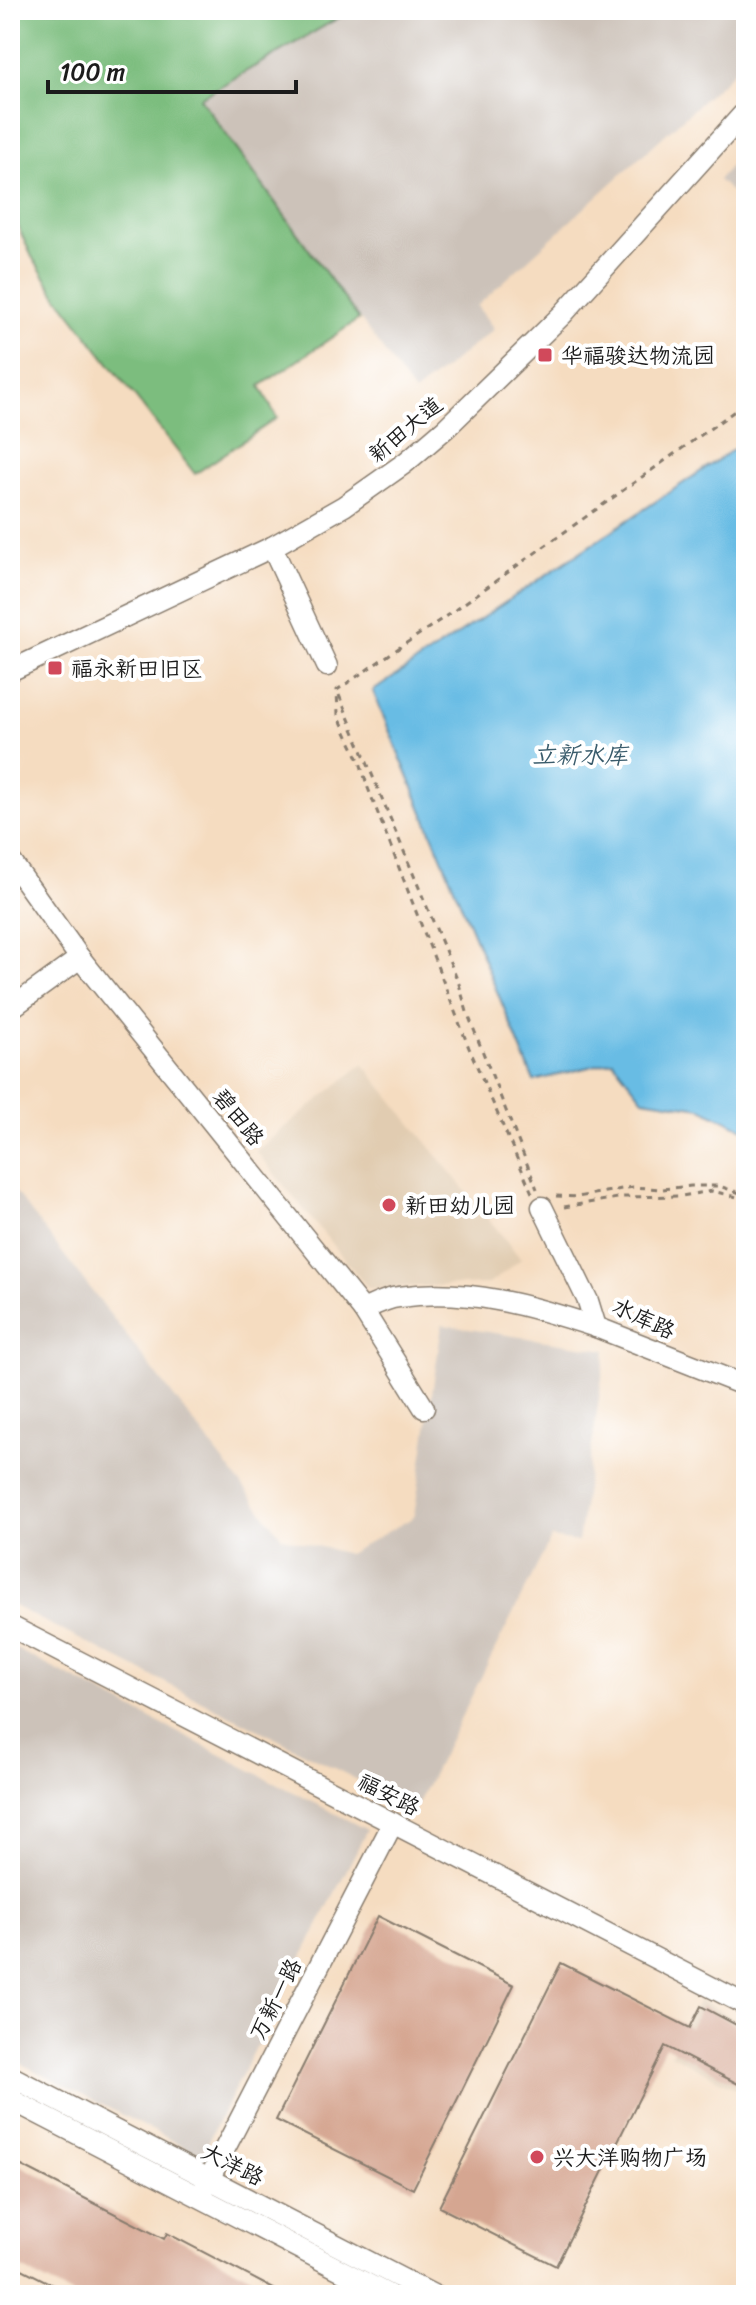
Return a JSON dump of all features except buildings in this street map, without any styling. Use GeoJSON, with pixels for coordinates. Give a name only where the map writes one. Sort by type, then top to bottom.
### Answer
{"type":"FeatureCollection","features":[{"type":"Feature","properties":{"kind":"street","name":"新田大道"},"geometry":{"type":"LineString","coordinates":[[10,671],[272,547],[344,506],[405,463],[446,428],[563,314],[746,111]]}},
{"type":"Feature","properties":{"kind":"street"},"geometry":{"type":"LineString","coordinates":[[272,547],[327,666]]}},
{"type":"Feature","properties":{"kind":"street","name":"碧田路"},"geometry":{"type":"LineString","coordinates":[[10,860],[80,958],[363,1310],[424,1408]]}},
{"type":"Feature","properties":{"kind":"street"},"geometry":{"type":"LineString","coordinates":[[10,1009],[80,958]]}},
{"type":"Feature","properties":{"kind":"street","name":"水库路"},"geometry":{"type":"LineString","coordinates":[[541,1202],[588,1301],[596,1327],[746,1386]]}},
{"type":"Feature","properties":{"kind":"street"},"geometry":{"type":"LineString","coordinates":[[363,1310],[396,1297],[449,1294],[521,1303],[596,1327]]}},
{"type":"Feature","properties":{"kind":"street","name":"福安路"},"geometry":{"type":"LineString","coordinates":[[10,1626],[746,2005]]}},
{"type":"Feature","properties":{"kind":"street","name":"万新一路"},"geometry":{"type":"LineString","coordinates":[[205,2188],[393,1823]]}},
{"type":"Feature","properties":{"kind":"street","name":"大洋路"},"geometry":{"type":"LineString","coordinates":[[10,2076],[389,2295]]}},
{"type":"Feature","properties":{"kind":"street","name":"大洋路"},"geometry":{"type":"LineString","coordinates":[[10,2099],[433,2295]]}},
{"type":"Feature","properties":{"kind":"path"},"geometry":{"type":"LineString","coordinates":[[337,690],[746,403]]}},
{"type":"Feature","properties":{"kind":"path"},"geometry":{"type":"LineString","coordinates":[[337,690],[338,715],[360,762],[469,1048],[534,1198],[562,1207],[623,1197],[682,1196],[712,1191],[746,1197]]}},
{"type":"Feature","properties":{"kind":"path"},"geometry":{"type":"LineString","coordinates":[[337,690],[459,984],[541,1202]]}},
{"type":"Feature","properties":{"kind":"path"},"geometry":{"type":"LineString","coordinates":[[541,1202],[633,1187],[719,1186],[746,1197]]}},
{"type":"Feature","properties":{"kind":"shaded area"},"geometry":{"type":"Polygon","coordinates":[[[352,10],[746,10],[746,57],[726,79],[477,306],[494,329],[414,393],[200,98],[352,10]]]}},
{"type":"Feature","properties":{"kind":"shaded area"},"geometry":{"type":"Polygon","coordinates":[[[746,148],[746,205],[718,180],[746,148]]]}},
{"type":"Feature","properties":{"kind":"shaded area","name":"新田幼儿园"},"geometry":{"type":"Polygon","coordinates":[[[363,1064],[521,1259],[489,1284],[368,1288],[256,1151],[363,1064]]]}},
{"type":"Feature","properties":{"kind":"shaded area"},"geometry":{"type":"Polygon","coordinates":[[[10,1185],[282,1537],[348,1554],[414,1517],[442,1325],[606,1350],[578,1542],[551,1538],[415,1809],[10,1604],[10,1185]]]}},
{"type":"Feature","properties":{"kind":"shaded area"},"geometry":{"type":"Polygon","coordinates":[[[10,1646],[367,1830],[201,2155],[10,2058],[10,1646]]]}},
{"type":"Feature","properties":{"kind":"shaded area"},"geometry":{"type":"Polygon","coordinates":[[[699,2000],[746,2025],[746,2094],[671,2054],[699,2000]]]}},
{"type":"Feature","properties":{"kind":"green space"},"geometry":{"type":"Polygon","coordinates":[[[10,10],[352,10],[200,98],[359,319],[260,386],[277,418],[195,474],[57,296],[32,257],[18,227],[10,126],[10,10]]]}},
{"type":"Feature","properties":{"kind":"water","name":"立新水库"},"geometry":{"type":"Polygon","coordinates":[[[746,441],[746,1130],[701,1108],[643,1099],[613,1061],[534,1081],[373,691],[746,441]]]}},
{"type":"Feature","properties":{"kind":"place","name":"华福骏达物流园"},"geometry":{"type":"Point","coordinates":[545,355]}},
{"type":"Feature","properties":{"kind":"place","name":"福永新田旧区"},"geometry":{"type":"Point","coordinates":[55,668]}},
{"type":"Feature","properties":{"kind":"place","name":"新田幼儿园"},"geometry":{"type":"Point","coordinates":[389,1205]}},
{"type":"Feature","properties":{"kind":"place","name":"兴大洋购物广场"},"geometry":{"type":"Point","coordinates":[537,2157]}}]}
